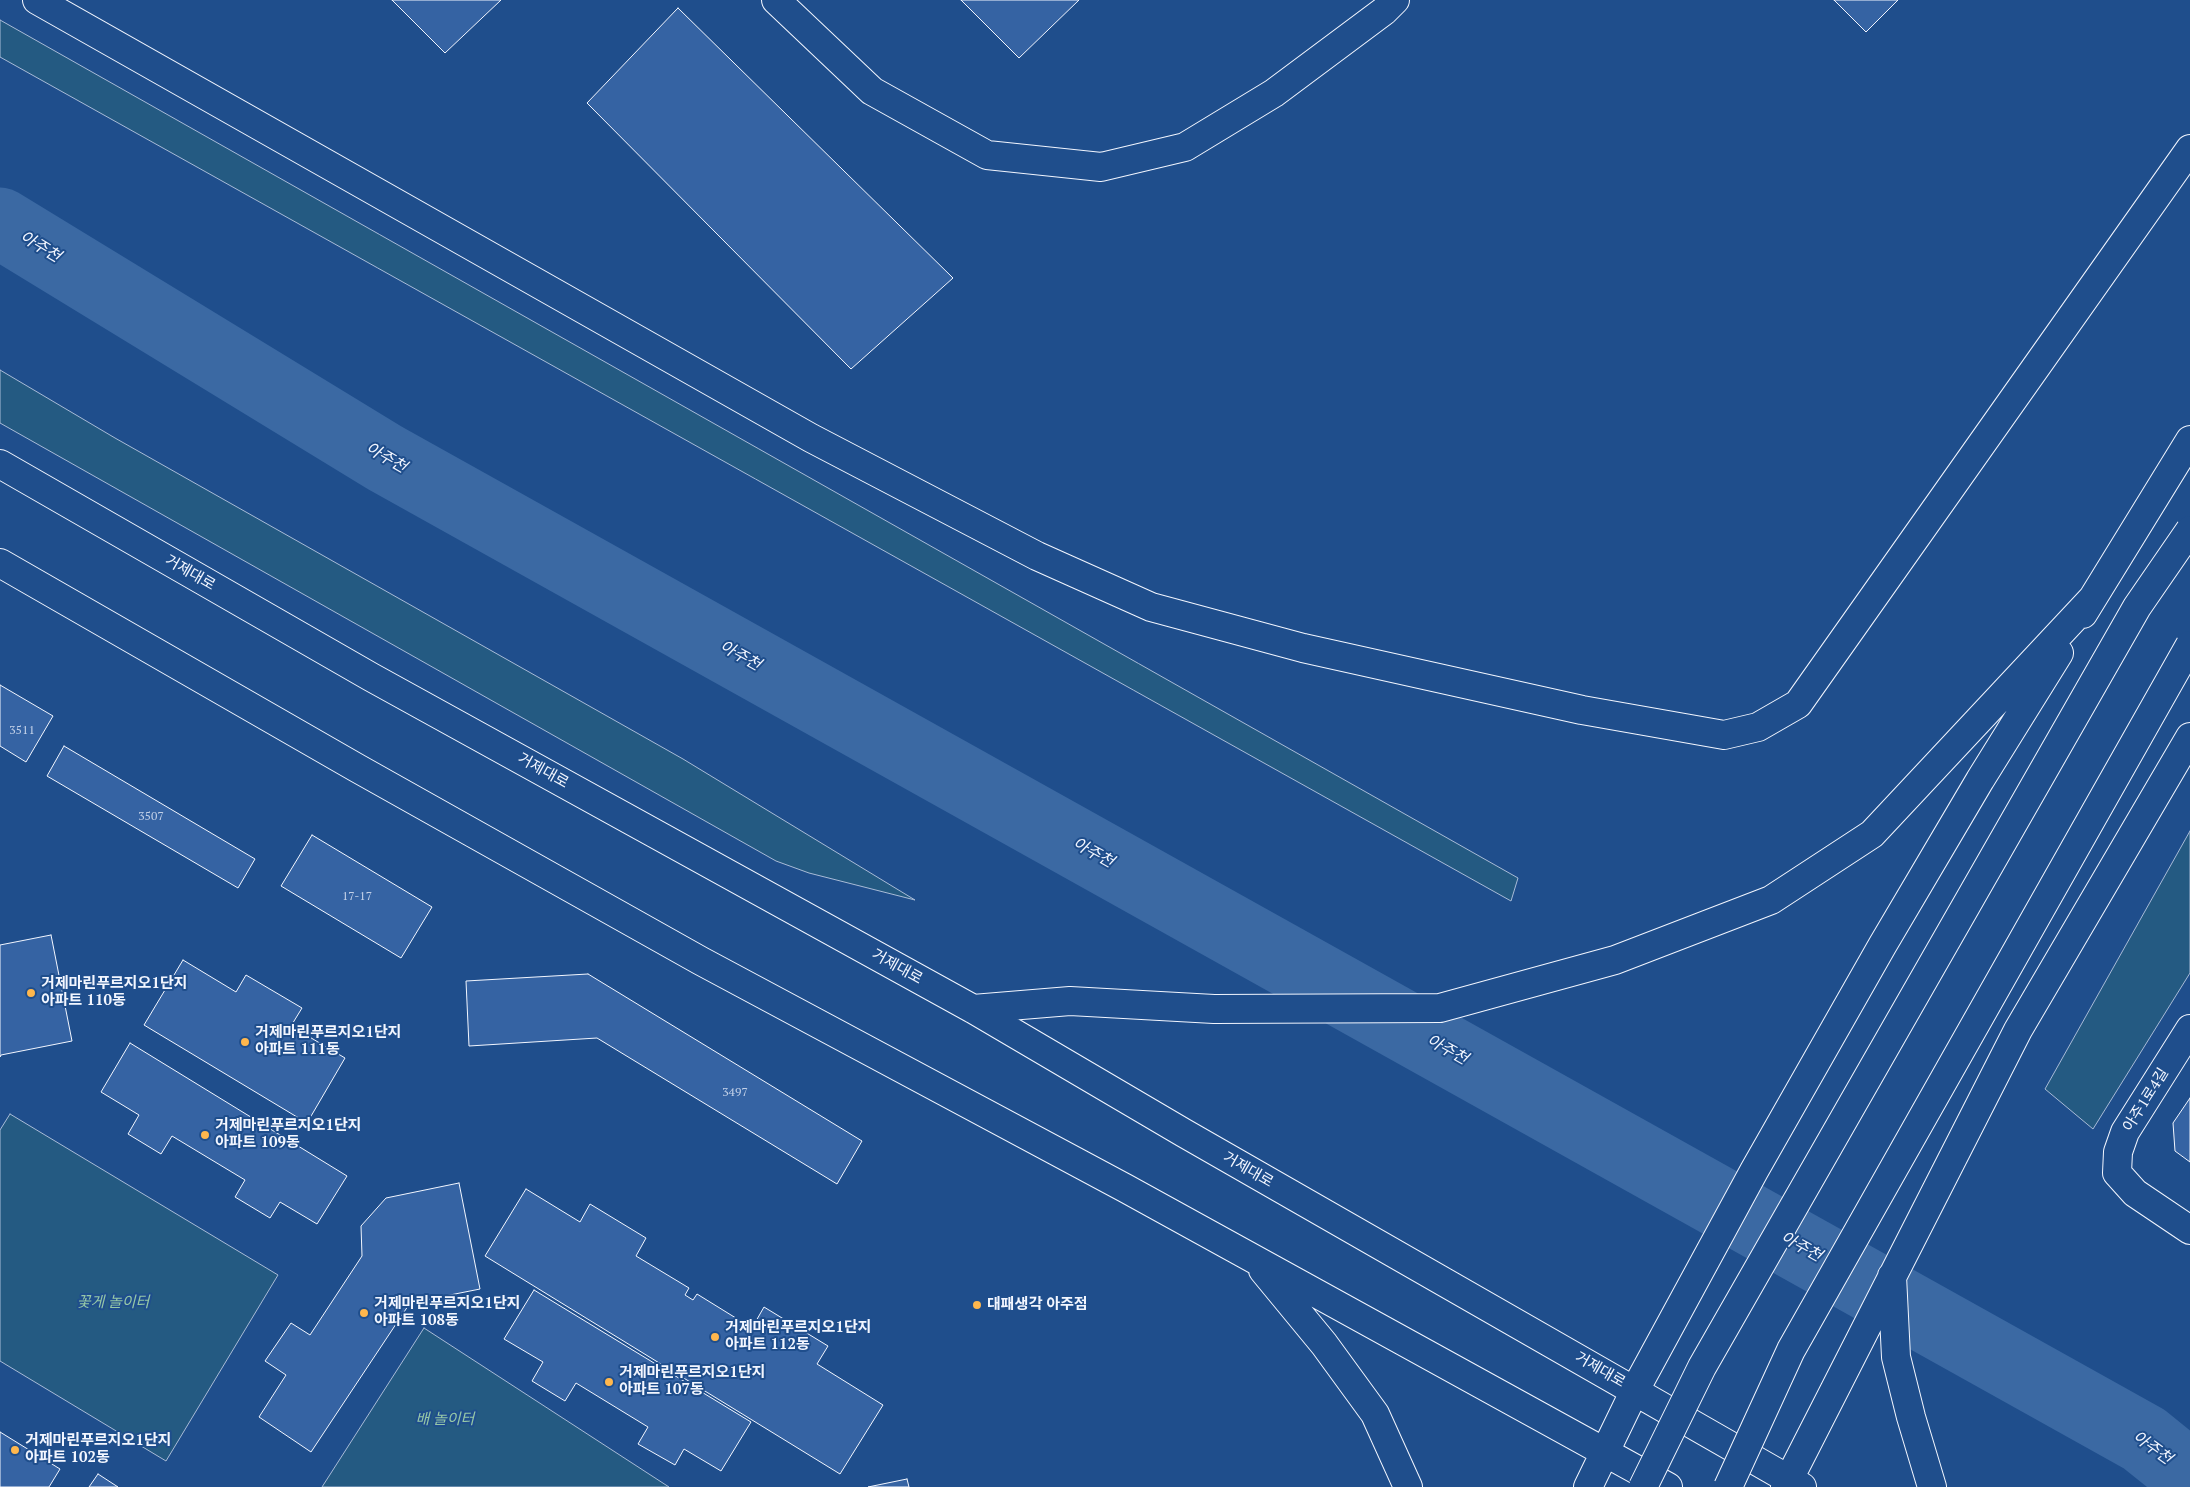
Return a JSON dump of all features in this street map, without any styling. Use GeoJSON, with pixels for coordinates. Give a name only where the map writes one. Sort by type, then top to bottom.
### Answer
{"type":"FeatureCollection","features":[{"type":"Feature","properties":{"kind":"main road"},"geometry":{"type":"LineString","coordinates":[[37,0],[811,438],[1038,556],[1151,607],[1312,650],[1582,710],[1724,735],[1758,727],[1798,704],[2190,149]]}},
{"type":"Feature","properties":{"kind":"main road"},"geometry":{"type":"LineString","coordinates":[[776,0],[872,91],[987,155],[1101,167],[1185,147],[1274,93],[1384,11],[1395,0]]}},
{"type":"Feature","properties":{"kind":"main road"},"geometry":{"type":"LineString","coordinates":[[1588,1487],[1635,1390],[1662,1340],[1754,1171],[1882,946],[1980,780],[2190,440]]}},
{"type":"Feature","properties":{"kind":"main road","name":"거제대로"},"geometry":{"type":"LineString","coordinates":[[0,464],[380,681],[973,1009],[1184,1133],[1635,1390],[1792,1484]]}},
{"type":"Feature","properties":{"kind":"main road"},"geometry":{"type":"LineString","coordinates":[[1643,1487],[1707,1358],[2137,607],[2190,530]]}},
{"type":"Feature","properties":{"kind":"main road"},"geometry":{"type":"LineString","coordinates":[[0,563],[357,768],[701,961],[1252,1258],[1668,1487]]}},
{"type":"Feature","properties":{"kind":"main road"},"geometry":{"type":"LineString","coordinates":[[973,1009],[1070,1000],[1214,1009],[1440,1008],[1616,960],[1772,900],[1872,834],[2092,599]]}},
{"type":"Feature","properties":{"kind":"main road"},"geometry":{"type":"LineString","coordinates":[[1728,1487],[1791,1350],[2190,645]]}},
{"type":"Feature","properties":{"kind":"main road"},"geometry":{"type":"LineString","coordinates":[[1792,1484],[1826,1406],[2018,1030],[2190,737]]}},
{"type":"Feature","properties":{"kind":"main road","name":"아주1로4길"},"geometry":{"type":"LineString","coordinates":[[2190,1029],[2125,1132],[2118,1152],[2117,1173],[2135,1193],[2190,1230]]}},
{"type":"Feature","properties":{"kind":"main road"},"geometry":{"type":"LineString","coordinates":[[1252,1258],[1324,1344],[1375,1414],[1408,1487]]}},
{"type":"Feature","properties":{"kind":"main road"},"geometry":{"type":"LineString","coordinates":[[1892,1274],[1896,1357],[1911,1417],[1932,1487]]}},
{"type":"Feature","properties":{"kind":"green space"},"geometry":{"type":"Polygon","coordinates":[[[0,20],[1518,878],[1511,901],[0,57],[0,20]]]}},
{"type":"Feature","properties":{"kind":"green space"},"geometry":{"type":"Polygon","coordinates":[[[0,370],[115,438],[683,759],[915,900],[809,873],[776,861],[0,423],[0,370]]]}},
{"type":"Feature","properties":{"kind":"green space"},"geometry":{"type":"Polygon","coordinates":[[[2190,831],[2190,973],[2093,1129],[2045,1089],[2190,831]]]}},
{"type":"Feature","properties":{"kind":"green space","name":"꽃게 놀이터"},"geometry":{"type":"Polygon","coordinates":[[[10,1114],[278,1275],[166,1461],[0,1361],[0,1130],[10,1114]]]}},
{"type":"Feature","properties":{"kind":"green space","name":"배 놀이터"},"geometry":{"type":"Polygon","coordinates":[[[424,1328],[669,1487],[322,1487],[424,1328]]]}},
{"type":"Feature","properties":{"kind":"building"},"geometry":{"type":"Polygon","coordinates":[[[392,0],[501,0],[445,53],[392,0]]]}},
{"type":"Feature","properties":{"kind":"building"},"geometry":{"type":"Polygon","coordinates":[[[961,0],[1079,0],[1019,58],[961,0]]]}},
{"type":"Feature","properties":{"kind":"building"},"geometry":{"type":"Polygon","coordinates":[[[1834,0],[1898,0],[1866,32],[1834,0]]]}},
{"type":"Feature","properties":{"kind":"building"},"geometry":{"type":"Polygon","coordinates":[[[678,8],[953,278],[851,369],[587,103],[678,8]]]}},
{"type":"Feature","properties":{"kind":"building"},"geometry":{"type":"Polygon","coordinates":[[[0,685],[53,716],[26,762],[0,746],[0,685]]]}},
{"type":"Feature","properties":{"kind":"building"},"geometry":{"type":"Polygon","coordinates":[[[64,746],[255,859],[238,888],[47,776],[64,746]]]}},
{"type":"Feature","properties":{"kind":"building"},"geometry":{"type":"Polygon","coordinates":[[[312,835],[432,907],[401,958],[281,886],[312,835]]]}},
{"type":"Feature","properties":{"kind":"building","name":"거제마린푸르지오1단지 아파트 110동"},"geometry":{"type":"Polygon","coordinates":[[[51,935],[72,1041],[1,1055],[0,1057],[0,945],[51,935]]]}},
{"type":"Feature","properties":{"kind":"building","name":"거제마린푸르지오1단지 아파트 111동"},"geometry":{"type":"Polygon","coordinates":[[[183,960],[236,992],[246,975],[302,1008],[291,1026],[345,1058],[307,1123],[144,1025],[183,960]]]}},
{"type":"Feature","properties":{"kind":"building"},"geometry":{"type":"Polygon","coordinates":[[[588,974],[862,1141],[837,1184],[597,1038],[469,1046],[466,981],[588,974]]]}},
{"type":"Feature","properties":{"kind":"building","name":"거제마린푸르지오1단지 아파트 109동"},"geometry":{"type":"Polygon","coordinates":[[[130,1043],[347,1176],[317,1224],[280,1202],[270,1218],[235,1197],[245,1180],[172,1136],[161,1154],[128,1134],[139,1115],[101,1092],[130,1043]]]}},
{"type":"Feature","properties":{"kind":"building"},"geometry":{"type":"Polygon","coordinates":[[[2190,1098],[2190,1162],[2175,1151],[2173,1123],[2190,1098]]]}},
{"type":"Feature","properties":{"kind":"building","name":"거제마린푸르지오1단지 아파트 108동"},"geometry":{"type":"Polygon","coordinates":[[[459,1183],[480,1289],[410,1303],[311,1452],[259,1417],[286,1375],[265,1361],[291,1323],[310,1335],[362,1256],[361,1226],[386,1198],[459,1183]]]}},
{"type":"Feature","properties":{"kind":"building","name":"거제마린푸르지오1단지 아파트 112동"},"geometry":{"type":"Polygon","coordinates":[[[526,1189],[580,1222],[590,1204],[646,1238],[636,1256],[689,1288],[685,1295],[693,1300],[697,1294],[752,1328],[764,1307],[828,1346],[817,1364],[883,1405],[840,1474],[485,1256],[526,1189]]]}},
{"type":"Feature","properties":{"kind":"building","name":"거제마린푸르지오1단지 아파트 107동"},"geometry":{"type":"Polygon","coordinates":[[[534,1290],[751,1422],[721,1471],[684,1449],[675,1465],[638,1444],[648,1427],[576,1383],[565,1401],[532,1381],[543,1362],[504,1339],[534,1290]]]}},
{"type":"Feature","properties":{"kind":"building","name":"거제마린푸르지오1단지 아파트 102동"},"geometry":{"type":"Polygon","coordinates":[[[0,1432],[60,1469],[49,1487],[0,1487],[0,1432]]]}},
{"type":"Feature","properties":{"kind":"building"},"geometry":{"type":"Polygon","coordinates":[[[98,1474],[118,1487],[89,1487],[98,1474]]]}},
{"type":"Feature","properties":{"kind":"building"},"geometry":{"type":"Polygon","coordinates":[[[907,1479],[909,1487],[868,1487],[907,1479]]]}},
{"type":"Feature","properties":{"kind":"waterway","name":"아주천"},"geometry":{"type":"LineString","coordinates":[[0,223],[385,458],[2144,1439],[2190,1476]]}},
{"type":"Feature","properties":{"kind":"place","name":"거제마린푸르지오1단지 아파트 110동"},"geometry":{"type":"Point","coordinates":[31,993]}},
{"type":"Feature","properties":{"kind":"place","name":"거제마린푸르지오1단지 아파트 111동"},"geometry":{"type":"Point","coordinates":[245,1042]}},
{"type":"Feature","properties":{"kind":"place","name":"거제마린푸르지오1단지 아파트 109동"},"geometry":{"type":"Point","coordinates":[205,1135]}},
{"type":"Feature","properties":{"kind":"place","name":"대패생각 아주점"},"geometry":{"type":"Point","coordinates":[977,1305]}},
{"type":"Feature","properties":{"kind":"place","name":"거제마린푸르지오1단지 아파트 108동"},"geometry":{"type":"Point","coordinates":[364,1313]}},
{"type":"Feature","properties":{"kind":"place","name":"거제마린푸르지오1단지 아파트 112동"},"geometry":{"type":"Point","coordinates":[715,1337]}},
{"type":"Feature","properties":{"kind":"place","name":"거제마린푸르지오1단지 아파트 107동"},"geometry":{"type":"Point","coordinates":[609,1382]}},
{"type":"Feature","properties":{"kind":"place","name":"거제마린푸르지오1단지 아파트 102동"},"geometry":{"type":"Point","coordinates":[15,1450]}}]}
